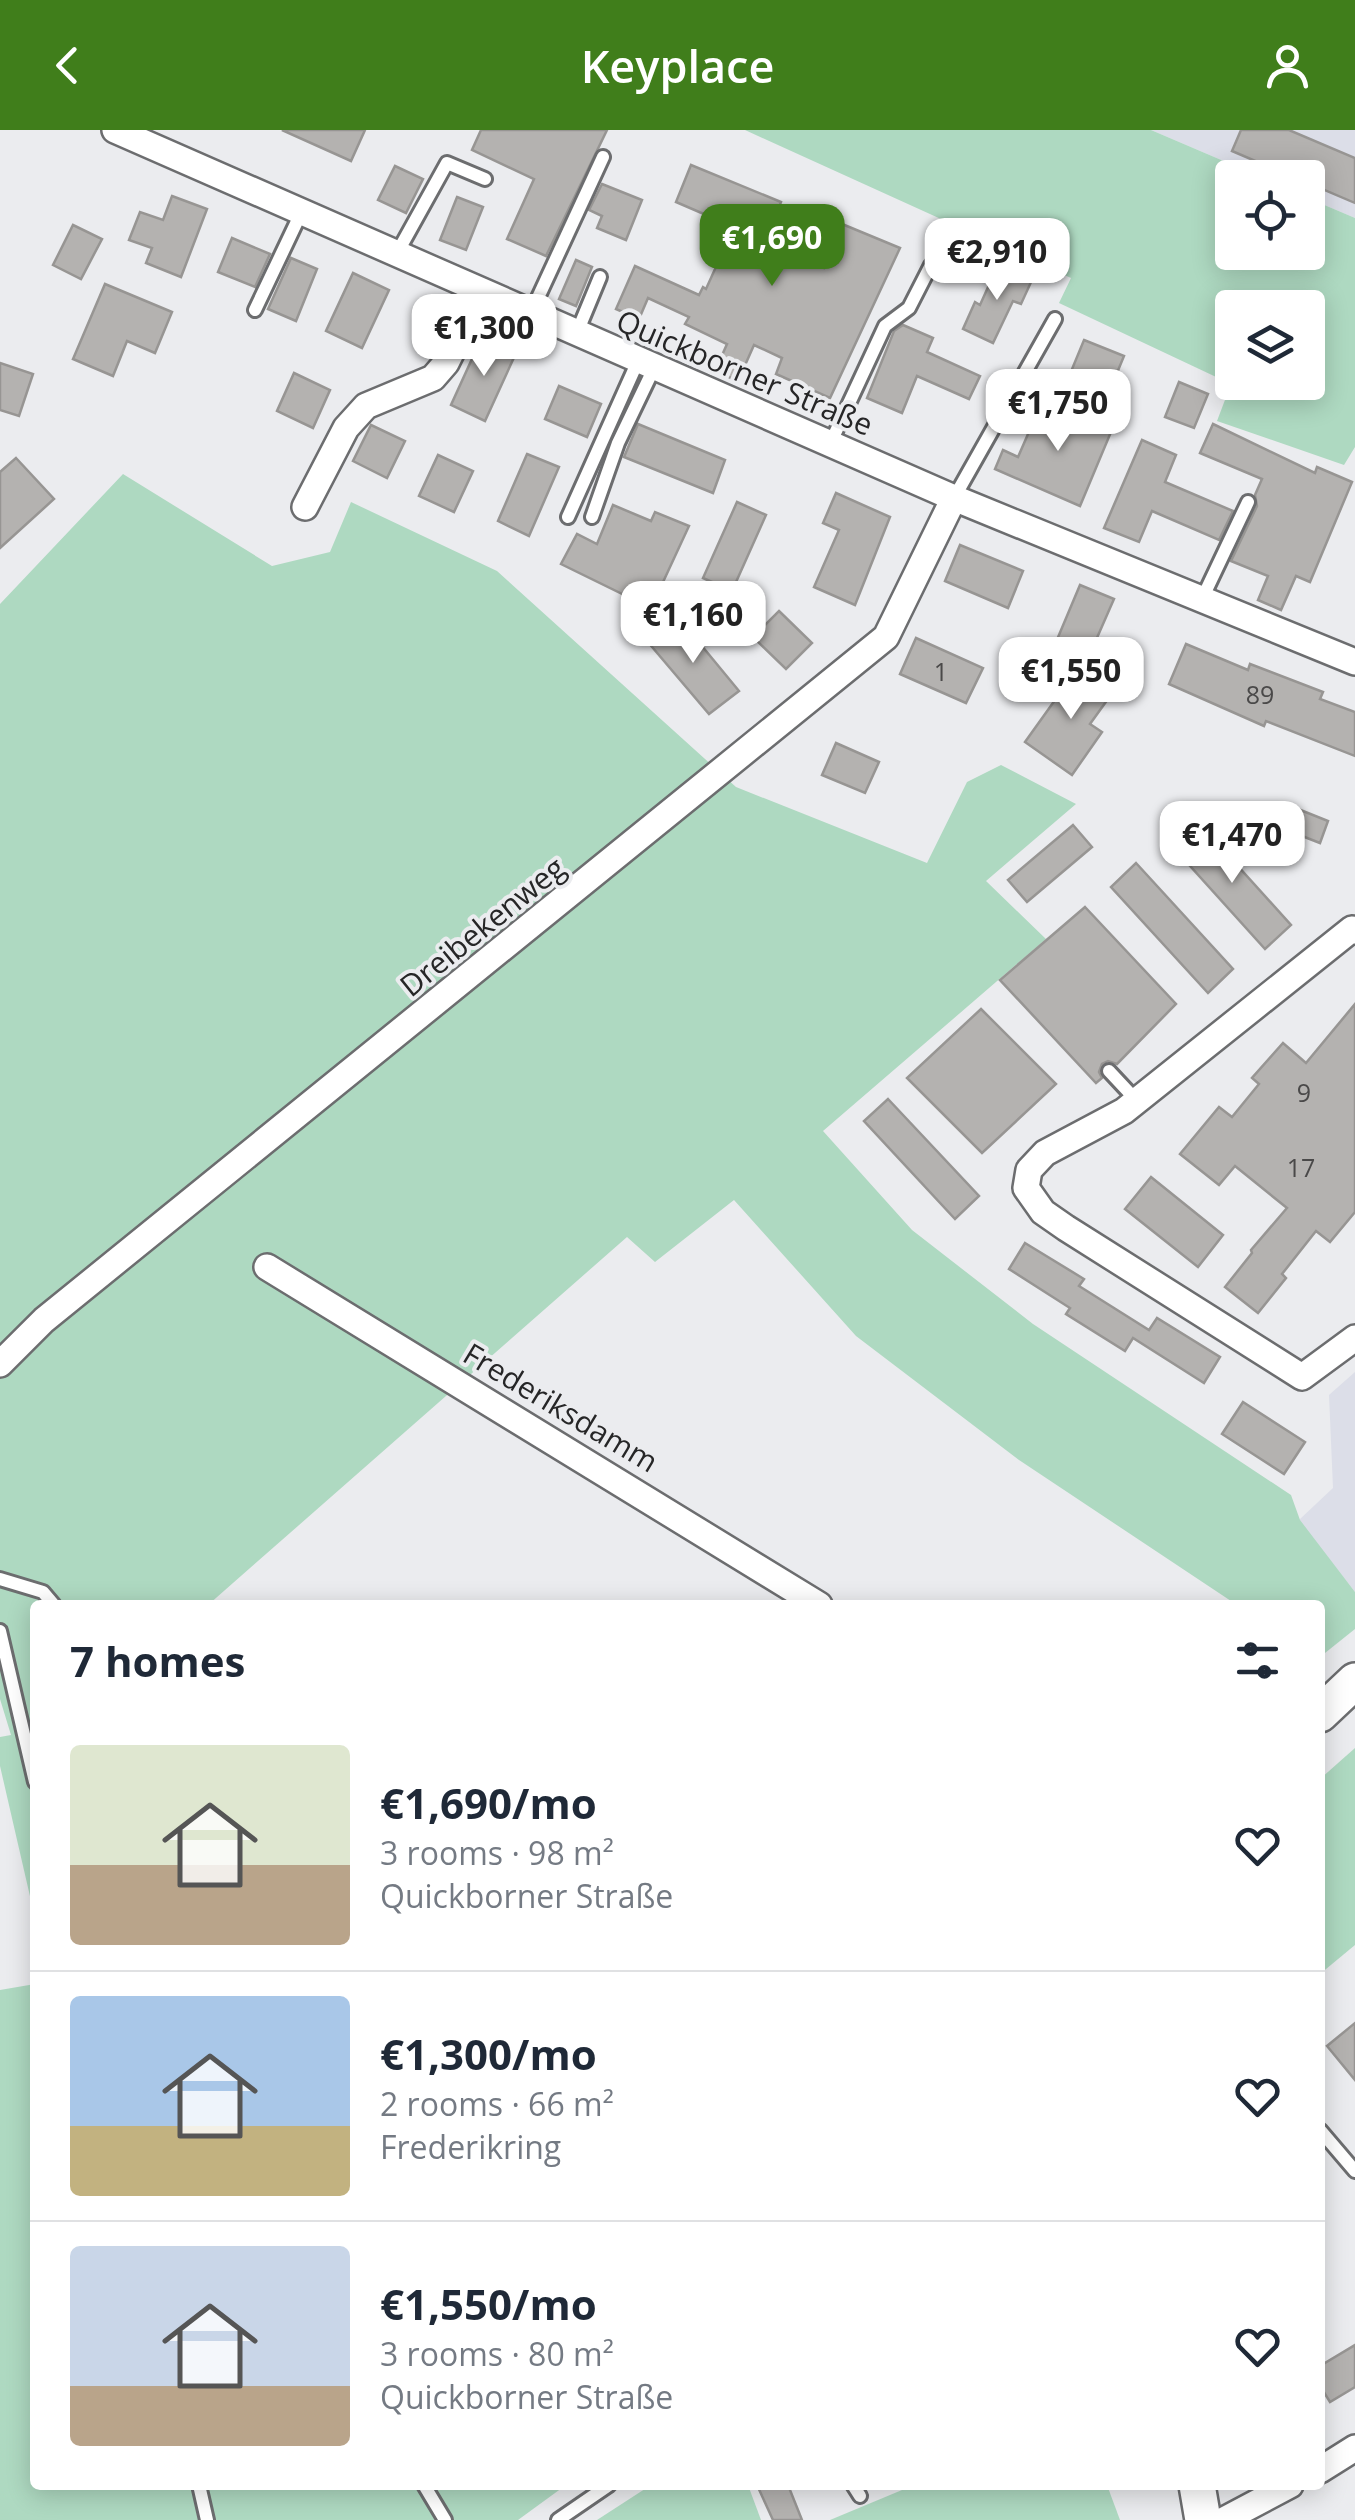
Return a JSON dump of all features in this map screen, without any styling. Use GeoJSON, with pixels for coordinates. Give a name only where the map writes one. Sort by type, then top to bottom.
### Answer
{"type":"FeatureCollection","features":[{"type":"Feature","properties":{"kind":"street","name":"Quickborner Straße"},"geometry":{"type":"LineString","coordinates":[[114,130],[954,498],[1355,662]]}},
{"type":"Feature","properties":{"kind":"street"},"geometry":{"type":"LineString","coordinates":[[305,507],[346,428],[366,406],[433,378],[446,363],[481,293]]}},
{"type":"Feature","properties":{"kind":"street","name":"Dreibekenweg"},"geometry":{"type":"LineString","coordinates":[[0,1364],[44,1320],[886,637],[954,498]]}},
{"type":"Feature","properties":{"kind":"street"},"geometry":{"type":"LineString","coordinates":[[1354,928],[1138,1101],[1108,1122],[1045,1152],[1030,1170],[1026,1188],[1043,1212],[1302,1378],[1355,1338]]}},
{"type":"Feature","properties":{"kind":"street","name":"Frederiksdamm"},"geometry":{"type":"LineString","coordinates":[[267,1268],[811,1600]]}},
{"type":"Feature","properties":{"kind":"street"},"geometry":{"type":"LineString","coordinates":[[1325,1713],[1355,1681]]}},
{"type":"Feature","properties":{"kind":"street"},"geometry":{"type":"LineString","coordinates":[[1325,1715],[1355,1698]]}},
{"type":"Feature","properties":{"kind":"street"},"geometry":{"type":"LineString","coordinates":[[1325,2467],[1355,2448]]}},
{"type":"Feature","properties":{"kind":"street"},"geometry":{"type":"LineString","coordinates":[[1198,2490],[1203,2520]]}},
{"type":"Feature","properties":{"kind":"street"},"geometry":{"type":"LineString","coordinates":[[1224,2520],[1281,2490]]}},
{"type":"Feature","properties":{"kind":"lane"},"geometry":{"type":"LineString","coordinates":[[530,315],[602,157]]}},
{"type":"Feature","properties":{"kind":"lane"},"geometry":{"type":"LineString","coordinates":[[396,255],[447,163],[485,179]]}},
{"type":"Feature","properties":{"kind":"lane"},"geometry":{"type":"LineString","coordinates":[[255,310],[301,213]]}},
{"type":"Feature","properties":{"kind":"lane"},"geometry":{"type":"LineString","coordinates":[[830,444],[886,326],[909,308],[932,264]]}},
{"type":"Feature","properties":{"kind":"lane"},"geometry":{"type":"LineString","coordinates":[[576,334],[600,276]]}},
{"type":"Feature","properties":{"kind":"lane"},"geometry":{"type":"LineString","coordinates":[[954,498],[1055,319]]}},
{"type":"Feature","properties":{"kind":"lane"},"geometry":{"type":"LineString","coordinates":[[568,517],[646,365]]}},
{"type":"Feature","properties":{"kind":"lane"},"geometry":{"type":"LineString","coordinates":[[592,517],[646,365]]}},
{"type":"Feature","properties":{"kind":"lane"},"geometry":{"type":"LineString","coordinates":[[1202,600],[1248,502]]}},
{"type":"Feature","properties":{"kind":"lane"},"geometry":{"type":"LineString","coordinates":[[1110,1071],[1138,1101]]}},
{"type":"Feature","properties":{"kind":"lane"},"geometry":{"type":"LineString","coordinates":[[0,1578],[43,1592],[50,1600]]}},
{"type":"Feature","properties":{"kind":"lane"},"geometry":{"type":"LineString","coordinates":[[0,1631],[30,1760]]}},
{"type":"Feature","properties":{"kind":"lane"},"geometry":{"type":"LineString","coordinates":[[1325,2136],[1355,2171]]}},
{"type":"Feature","properties":{"kind":"lane"},"geometry":{"type":"LineString","coordinates":[[200,2490],[207,2520]]}},
{"type":"Feature","properties":{"kind":"lane"},"geometry":{"type":"LineString","coordinates":[[427,2490],[445,2520]]}},
{"type":"Feature","properties":{"kind":"lane"},"geometry":{"type":"LineString","coordinates":[[558,2520],[602,2490]]}},
{"type":"Feature","properties":{"kind":"shaded area"},"geometry":{"type":"Polygon","coordinates":[[[1151,130],[1355,130],[1355,218],[1325,205],[1325,160],[1221,160],[1151,130]]]}},
{"type":"Feature","properties":{"kind":"shaded area"},"geometry":{"type":"Polygon","coordinates":[[[1355,1372],[1355,1592],[1299,1520],[1333,1488],[1329,1395],[1355,1372]]]}},
{"type":"Feature","properties":{"kind":"green space"},"geometry":{"type":"Polygon","coordinates":[[[745,130],[1151,130],[1221,160],[1215,160],[1215,270],[1325,270],[1325,205],[1355,218],[1355,447],[1344,465],[1217,421],[1225,400],[1325,400],[1325,290],[1215,290],[1215,376],[1059,303],[1071,278],[745,130]]]}},
{"type":"Feature","properties":{"kind":"green space"},"geometry":{"type":"Polygon","coordinates":[[[123,474],[272,566],[330,552],[351,502],[497,571],[736,787],[927,863],[967,782],[1001,765],[1076,804],[986,881],[1046,939],[823,1131],[912,1230],[1033,1324],[1291,1495],[1300,1520],[1355,1592],[1355,1629],[1325,1653],[1325,1600],[1229,1600],[1019,1460],[856,1336],[734,1200],[655,1262],[627,1237],[214,1600],[30,1600],[30,1896],[0,1766],[0,1737],[11,1735],[0,1699],[0,604],[123,474]]]}},
{"type":"Feature","properties":{"kind":"green space"},"geometry":{"type":"Polygon","coordinates":[[[1355,1748],[1355,1945],[1325,1970],[1325,1775],[1355,1748]]]}},
{"type":"Feature","properties":{"kind":"green space"},"geometry":{"type":"Polygon","coordinates":[[[30,1985],[30,2490],[559,2490],[518,2520],[0,2520],[0,1990],[30,1985]]]}},
{"type":"Feature","properties":{"kind":"green space"},"geometry":{"type":"Polygon","coordinates":[[[643,2490],[750,2490],[761,2520],[597,2520],[643,2490]]]}},
{"type":"Feature","properties":{"kind":"green space"},"geometry":{"type":"Polygon","coordinates":[[[902,2490],[1109,2490],[1120,2520],[830,2520],[902,2490]]]}},
{"type":"Feature","properties":{"kind":"building"},"geometry":{"type":"Polygon","coordinates":[[[282,130],[365,130],[351,161],[282,130]]]}},
{"type":"Feature","properties":{"kind":"building"},"geometry":{"type":"Polygon","coordinates":[[[481,130],[607,130],[546,256],[507,239],[534,179],[472,150],[481,130]]]}},
{"type":"Feature","properties":{"kind":"building"},"geometry":{"type":"Polygon","coordinates":[[[1241,130],[1289,130],[1355,158],[1355,203],[1325,190],[1325,160],[1253,160],[1232,151],[1241,130]]]}},
{"type":"Feature","properties":{"kind":"building"},"geometry":{"type":"Polygon","coordinates":[[[691,165],[781,202],[766,241],[824,268],[842,224],[900,248],[830,398],[776,374],[782,358],[754,345],[738,381],[715,371],[727,344],[685,324],[689,317],[648,298],[639,319],[616,309],[635,266],[699,295],[703,287],[706,289],[734,227],[676,202],[691,165]]]}},
{"type":"Feature","properties":{"kind":"building"},"geometry":{"type":"Polygon","coordinates":[[[395,166],[423,179],[406,213],[378,200],[395,166]]]}},
{"type":"Feature","properties":{"kind":"building"},"geometry":{"type":"Polygon","coordinates":[[[602,184],[642,200],[626,240],[597,228],[602,216],[589,210],[602,184]]]}},
{"type":"Feature","properties":{"kind":"building"},"geometry":{"type":"Polygon","coordinates":[[[172,196],[207,209],[181,277],[146,263],[152,248],[129,240],[140,212],[163,220],[172,196]]]}},
{"type":"Feature","properties":{"kind":"building"},"geometry":{"type":"Polygon","coordinates":[[[457,197],[483,207],[466,250],[440,240],[457,197]]]}},
{"type":"Feature","properties":{"kind":"building"},"geometry":{"type":"Polygon","coordinates":[[[73,225],[102,239],[81,279],[53,265],[73,225]]]}},
{"type":"Feature","properties":{"kind":"building"},"geometry":{"type":"Polygon","coordinates":[[[232,238],[270,254],[255,287],[218,272],[232,238]]]}},
{"type":"Feature","properties":{"kind":"building"},"geometry":{"type":"Polygon","coordinates":[[[291,258],[317,269],[296,321],[268,309],[291,258]]]}},
{"type":"Feature","properties":{"kind":"building"},"geometry":{"type":"Polygon","coordinates":[[[576,260],[592,267],[576,306],[559,299],[576,260]]]}},
{"type":"Feature","properties":{"kind":"building"},"geometry":{"type":"Polygon","coordinates":[[[998,265],[1032,280],[1021,304],[1013,301],[993,343],[963,329],[975,302],[980,305],[998,265]]]}},
{"type":"Feature","properties":{"kind":"building"},"geometry":{"type":"Polygon","coordinates":[[[353,273],[389,290],[362,348],[326,331],[353,273]]]}},
{"type":"Feature","properties":{"kind":"building"},"geometry":{"type":"Polygon","coordinates":[[[105,284],[172,312],[155,353],[127,341],[113,376],[73,359],[105,284]]]}},
{"type":"Feature","properties":{"kind":"building"},"geometry":{"type":"Polygon","coordinates":[[[903,325],[933,338],[927,352],[980,376],[969,399],[917,376],[902,413],[867,398],[894,331],[903,325]]]}},
{"type":"Feature","properties":{"kind":"building"},"geometry":{"type":"Polygon","coordinates":[[[482,337],[516,353],[485,421],[451,405],[482,337]]]}},
{"type":"Feature","properties":{"kind":"building"},"geometry":{"type":"Polygon","coordinates":[[[1084,340],[1124,356],[1110,390],[1070,374],[1084,340]]]}},
{"type":"Feature","properties":{"kind":"building"},"geometry":{"type":"Polygon","coordinates":[[[0,363],[33,374],[19,416],[0,410],[0,363]]]}},
{"type":"Feature","properties":{"kind":"building"},"geometry":{"type":"Polygon","coordinates":[[[294,373],[330,390],[313,428],[277,411],[294,373]]]}},
{"type":"Feature","properties":{"kind":"building"},"geometry":{"type":"Polygon","coordinates":[[[1179,382],[1208,394],[1194,428],[1165,417],[1179,382]]]}},
{"type":"Feature","properties":{"kind":"building"},"geometry":{"type":"Polygon","coordinates":[[[559,386],[601,404],[587,437],[545,419],[559,386]]]}},
{"type":"Feature","properties":{"kind":"building"},"geometry":{"type":"Polygon","coordinates":[[[1042,402],[1111,432],[1080,506],[995,469],[1003,450],[1018,457],[1042,402]]]}},
{"type":"Feature","properties":{"kind":"building"},"geometry":{"type":"Polygon","coordinates":[[[638,424],[725,460],[713,493],[624,457],[638,424]]]}},
{"type":"Feature","properties":{"kind":"building"},"geometry":{"type":"Polygon","coordinates":[[[1213,424],[1315,473],[1317,467],[1352,482],[1310,582],[1296,576],[1281,610],[1258,600],[1268,576],[1231,561],[1257,506],[1255,495],[1262,479],[1200,453],[1213,424]]]}},
{"type":"Feature","properties":{"kind":"building"},"geometry":{"type":"Polygon","coordinates":[[[371,425],[405,441],[387,478],[353,461],[371,425]]]}},
{"type":"Feature","properties":{"kind":"building"},"geometry":{"type":"Polygon","coordinates":[[[1142,440],[1176,455],[1165,482],[1233,511],[1219,540],[1152,511],[1139,542],[1104,528],[1142,440]]]}},
{"type":"Feature","properties":{"kind":"building"},"geometry":{"type":"Polygon","coordinates":[[[527,454],[559,467],[529,536],[498,521],[527,454]]]}},
{"type":"Feature","properties":{"kind":"building"},"geometry":{"type":"Polygon","coordinates":[[[438,455],[473,471],[454,512],[419,496],[438,455]]]}},
{"type":"Feature","properties":{"kind":"building"},"geometry":{"type":"Polygon","coordinates":[[[16,458],[54,499],[0,548],[0,472],[16,458]]]}},
{"type":"Feature","properties":{"kind":"building"},"geometry":{"type":"Polygon","coordinates":[[[836,493],[890,517],[855,605],[814,587],[839,530],[823,523],[836,493]]]}},
{"type":"Feature","properties":{"kind":"building"},"geometry":{"type":"Polygon","coordinates":[[[737,502],[766,515],[732,591],[703,578],[737,502]]]}},
{"type":"Feature","properties":{"kind":"building"},"geometry":{"type":"Polygon","coordinates":[[[613,505],[651,521],[655,512],[689,526],[651,608],[561,564],[577,534],[597,544],[613,505]]]}},
{"type":"Feature","properties":{"kind":"building"},"geometry":{"type":"Polygon","coordinates":[[[960,545],[1023,571],[1008,608],[945,581],[960,545]]]}},
{"type":"Feature","properties":{"kind":"building"},"geometry":{"type":"Polygon","coordinates":[[[1080,585],[1114,599],[1089,656],[1056,642],[1080,585]]]}},
{"type":"Feature","properties":{"kind":"building"},"geometry":{"type":"Polygon","coordinates":[[[779,611],[812,643],[786,669],[753,637],[779,611]]]}},
{"type":"Feature","properties":{"kind":"building"},"geometry":{"type":"Polygon","coordinates":[[[678,617],[739,691],[709,714],[647,641],[678,617]]]}},
{"type":"Feature","properties":{"kind":"building"},"geometry":{"type":"Polygon","coordinates":[[[916,638],[983,668],[966,703],[900,674],[916,638]]]}},
{"type":"Feature","properties":{"kind":"building"},"geometry":{"type":"Polygon","coordinates":[[[1186,644],[1248,670],[1250,664],[1323,692],[1320,699],[1355,712],[1355,756],[1266,721],[1264,726],[1169,684],[1186,644]]]}},
{"type":"Feature","properties":{"kind":"building"},"geometry":{"type":"Polygon","coordinates":[[[1078,668],[1113,692],[1090,724],[1102,732],[1072,775],[1025,742],[1078,668]]]}},
{"type":"Feature","properties":{"kind":"building"},"geometry":{"type":"Polygon","coordinates":[[[836,743],[879,762],[865,793],[822,775],[836,743]]]}},
{"type":"Feature","properties":{"kind":"building"},"geometry":{"type":"Polygon","coordinates":[[[1293,807],[1328,821],[1320,843],[1284,829],[1293,807]]]}},
{"type":"Feature","properties":{"kind":"building"},"geometry":{"type":"Polygon","coordinates":[[[1199,823],[1291,925],[1265,949],[1173,847],[1199,823]]]}},
{"type":"Feature","properties":{"kind":"building"},"geometry":{"type":"Polygon","coordinates":[[[1073,825],[1092,847],[1027,902],[1008,880],[1073,825]]]}},
{"type":"Feature","properties":{"kind":"building"},"geometry":{"type":"Polygon","coordinates":[[[1136,863],[1233,969],[1208,993],[1111,887],[1136,863]]]}},
{"type":"Feature","properties":{"kind":"building"},"geometry":{"type":"Polygon","coordinates":[[[1085,907],[1176,1004],[1117,1064],[1102,1064],[1102,1078],[1096,1083],[1000,980],[1085,907]]]}},
{"type":"Feature","properties":{"kind":"building"},"geometry":{"type":"Polygon","coordinates":[[[1355,1004],[1355,1212],[1330,1242],[1316,1231],[1258,1313],[1225,1287],[1287,1208],[1235,1166],[1219,1185],[1180,1154],[1219,1107],[1232,1117],[1259,1084],[1252,1078],[1283,1043],[1306,1063],[1355,1004]]]}},
{"type":"Feature","properties":{"kind":"building"},"geometry":{"type":"Polygon","coordinates":[[[981,1009],[1056,1084],[982,1153],[907,1078],[981,1009]]]}},
{"type":"Feature","properties":{"kind":"building"},"geometry":{"type":"Polygon","coordinates":[[[888,1099],[979,1196],[955,1219],[864,1121],[888,1099]]]}},
{"type":"Feature","properties":{"kind":"building"},"geometry":{"type":"Polygon","coordinates":[[[1151,1177],[1223,1235],[1198,1267],[1125,1209],[1151,1177]]]}},
{"type":"Feature","properties":{"kind":"building"},"geometry":{"type":"Polygon","coordinates":[[[1025,1243],[1084,1279],[1079,1286],[1149,1330],[1157,1318],[1220,1357],[1204,1383],[1133,1338],[1125,1351],[1066,1314],[1070,1308],[1009,1269],[1025,1243]]]}},
{"type":"Feature","properties":{"kind":"building"},"geometry":{"type":"Polygon","coordinates":[[[1243,1402],[1305,1442],[1284,1474],[1222,1434],[1243,1402]]]}},
{"type":"Feature","properties":{"kind":"building"},"geometry":{"type":"Polygon","coordinates":[[[1355,2023],[1355,2080],[1327,2046],[1355,2023]]]}},
{"type":"Feature","properties":{"kind":"building"},"geometry":{"type":"Polygon","coordinates":[[[1355,2345],[1355,2387],[1330,2402],[1325,2394],[1325,2363],[1355,2345]]]}},
{"type":"Feature","properties":{"kind":"building"},"geometry":{"type":"Polygon","coordinates":[[[759,2490],[790,2490],[802,2520],[773,2520],[759,2490]]]}}]}
